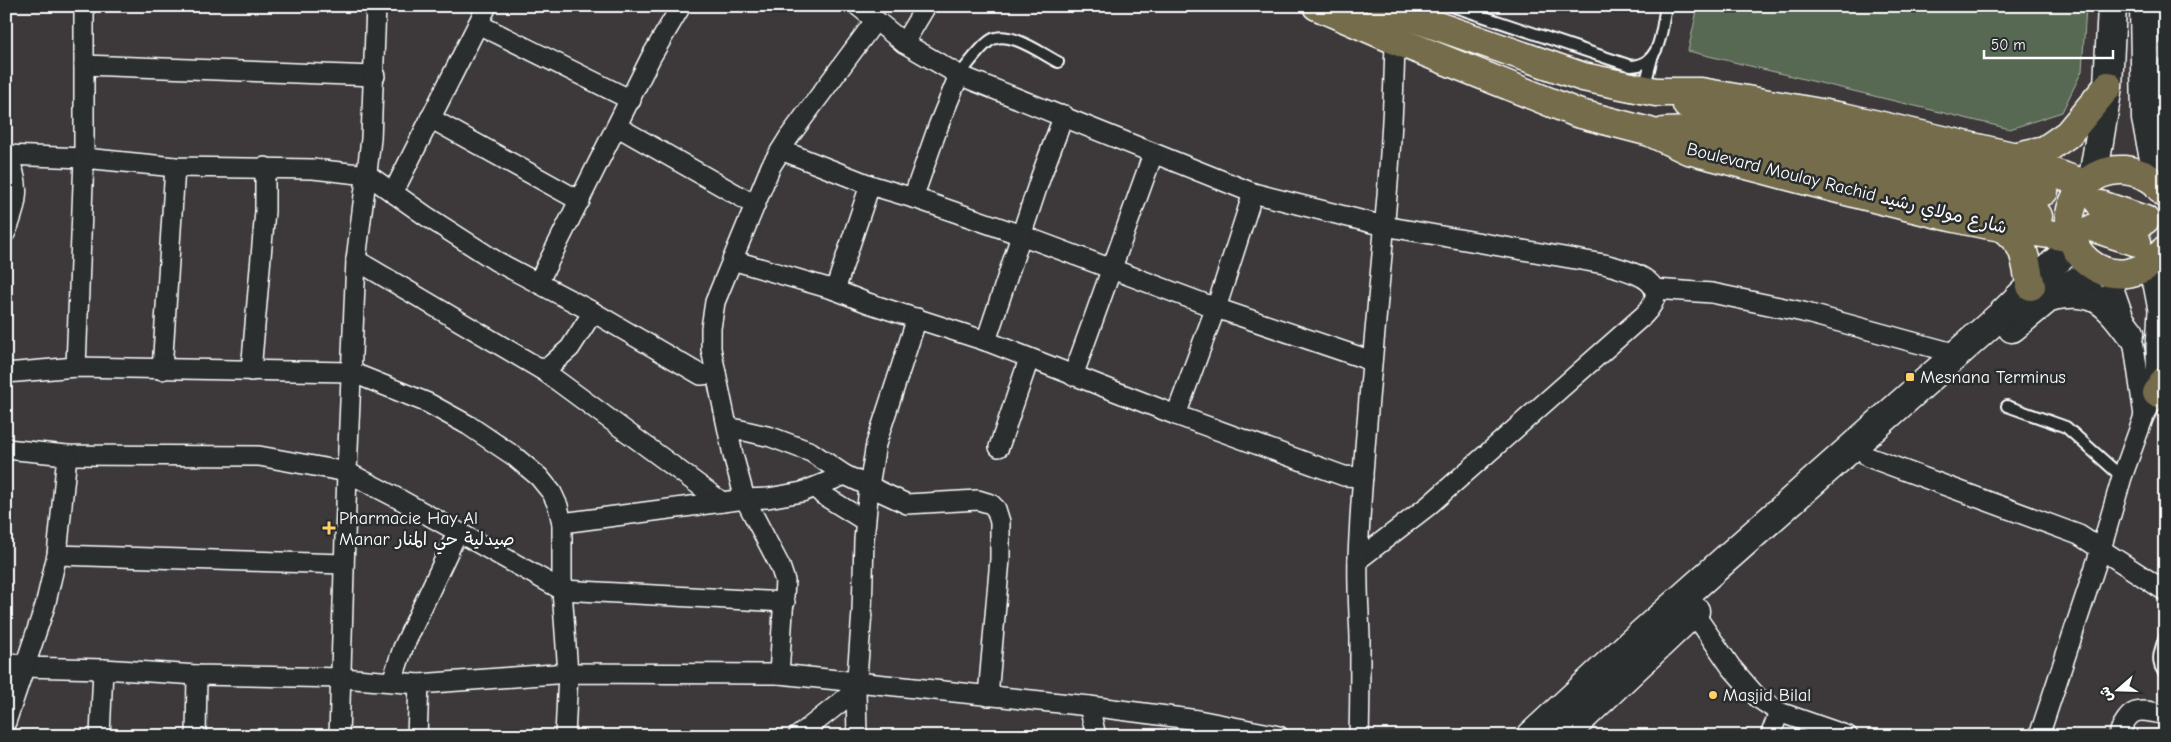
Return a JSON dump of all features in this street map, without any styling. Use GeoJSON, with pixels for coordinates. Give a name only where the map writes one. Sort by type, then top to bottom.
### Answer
{"type":"FeatureCollection","features":[{"type":"Feature","properties":{"kind":"main road","name":"Boulevard Moulay Rachid شارع مولاي رشيد"},"geometry":{"type":"LineString","coordinates":[[1317,6],[1351,17],[1395,40],[1577,113],[1650,132],[1688,150],[1960,219],[2002,227],[2034,231],[2085,229],[2141,231]]}},
{"type":"Feature","properties":{"kind":"main road"},"geometry":{"type":"LineString","coordinates":[[1380,6],[1426,18],[1583,77],[1650,91],[1697,110],[2041,203],[1692,131],[1650,132]]}},
{"type":"Feature","properties":{"kind":"main road"},"geometry":{"type":"LineString","coordinates":[[2089,181],[2108,86],[2112,6]]}},
{"type":"Feature","properties":{"kind":"main road"},"geometry":{"type":"LineString","coordinates":[[2144,6],[2154,76],[2146,119],[2163,191]]}},
{"type":"Feature","properties":{"kind":"main road"},"geometry":{"type":"LineString","coordinates":[[2013,157],[2045,150],[2068,134],[2108,86]]}},
{"type":"Feature","properties":{"kind":"main road"},"geometry":{"type":"LineString","coordinates":[[1650,91],[1701,92],[1842,117],[2025,160],[2051,172],[2089,181]]}},
{"type":"Feature","properties":{"kind":"main road"},"geometry":{"type":"LineString","coordinates":[[2085,229],[2069,224],[2071,209],[2076,195],[2089,181],[2114,171],[2136,172],[2149,178],[2163,191]]}},
{"type":"Feature","properties":{"kind":"main road"},"geometry":{"type":"LineString","coordinates":[[2002,227],[2022,247],[2041,291]]}},
{"type":"Feature","properties":{"kind":"main road"},"geometry":{"type":"LineString","coordinates":[[2085,229],[2083,257],[2103,270],[2122,274],[2157,263]]}},
{"type":"Feature","properties":{"kind":"main road"},"geometry":{"type":"LineString","coordinates":[[1688,605],[1868,457],[2033,310],[2041,291],[2085,229]]}},
{"type":"Feature","properties":{"kind":"main road"},"geometry":{"type":"LineString","coordinates":[[1544,734],[1688,605],[1957,354],[2041,291],[2103,270]]}},
{"type":"Feature","properties":{"kind":"main road"},"geometry":{"type":"LineString","coordinates":[[2041,291],[2086,293],[2098,298],[2114,312],[2130,333]]}},
{"type":"Feature","properties":{"kind":"street"},"geometry":{"type":"LineString","coordinates":[[76,367],[84,158],[84,6]]}},
{"type":"Feature","properties":{"kind":"street"},"geometry":{"type":"LineString","coordinates":[[339,736],[356,260],[368,175],[376,6]]}},
{"type":"Feature","properties":{"kind":"street"},"geometry":{"type":"LineString","coordinates":[[393,192],[487,6]]}},
{"type":"Feature","properties":{"kind":"street"},"geometry":{"type":"LineString","coordinates":[[538,283],[618,127],[651,57],[681,6]]}},
{"type":"Feature","properties":{"kind":"street"},"geometry":{"type":"LineString","coordinates":[[858,6],[904,43],[959,75],[1064,115],[1152,154],[1253,193],[1384,226],[1604,264],[1643,276],[1652,284],[1654,289],[1653,303],[1650,309],[1428,506],[1358,560]]}},
{"type":"Feature","properties":{"kind":"street"},"geometry":{"type":"LineString","coordinates":[[904,43],[926,6]]}},
{"type":"Feature","properties":{"kind":"street"},"geometry":{"type":"LineString","coordinates":[[780,674],[779,652],[785,602],[784,581],[780,566],[745,499],[711,349],[711,328],[715,302],[771,166],[875,21]]}},
{"type":"Feature","properties":{"kind":"street"},"geometry":{"type":"LineString","coordinates":[[478,24],[631,100]]}},
{"type":"Feature","properties":{"kind":"street"},"geometry":{"type":"LineString","coordinates":[[1359,736],[1358,560],[1394,88],[1395,40]]}},
{"type":"Feature","properties":{"kind":"street"},"geometry":{"type":"LineString","coordinates":[[84,65],[374,76]]}},
{"type":"Feature","properties":{"kind":"street"},"geometry":{"type":"LineString","coordinates":[[913,198],[939,124],[959,75]]}},
{"type":"Feature","properties":{"kind":"street"},"geometry":{"type":"LineString","coordinates":[[986,341],[1064,115]]}},
{"type":"Feature","properties":{"kind":"street"},"geometry":{"type":"LineString","coordinates":[[430,118],[580,201]]}},
{"type":"Feature","properties":{"kind":"street"},"geometry":{"type":"LineString","coordinates":[[618,127],[755,205]]}},
{"type":"Feature","properties":{"kind":"street"},"geometry":{"type":"LineString","coordinates":[[781,150],[870,186],[913,198],[1021,235],[1216,308],[1372,361]]}},
{"type":"Feature","properties":{"kind":"street"},"geometry":{"type":"LineString","coordinates":[[1073,376],[1152,154]]}},
{"type":"Feature","properties":{"kind":"street"},"geometry":{"type":"LineString","coordinates":[[6,155],[84,158],[175,167],[313,169],[368,175],[459,238],[538,283],[593,312],[701,375],[716,373]]}},
{"type":"Feature","properties":{"kind":"street"},"geometry":{"type":"LineString","coordinates":[[6,155],[13,168],[18,190],[12,220],[6,232]]}},
{"type":"Feature","properties":{"kind":"street"},"geometry":{"type":"LineString","coordinates":[[162,370],[175,167]]}},
{"type":"Feature","properties":{"kind":"street"},"geometry":{"type":"LineString","coordinates":[[251,370],[265,211],[265,167]]}},
{"type":"Feature","properties":{"kind":"street"},"geometry":{"type":"LineString","coordinates":[[836,290],[870,186]]}},
{"type":"Feature","properties":{"kind":"street"},"geometry":{"type":"LineString","coordinates":[[1176,415],[1216,308],[1253,193]]}},
{"type":"Feature","properties":{"kind":"street"},"geometry":{"type":"LineString","coordinates":[[356,260],[544,371],[722,502]]}},
{"type":"Feature","properties":{"kind":"street"},"geometry":{"type":"LineString","coordinates":[[732,260],[836,290],[986,341],[1176,415],[1344,476],[1363,478]]}},
{"type":"Feature","properties":{"kind":"street"},"geometry":{"type":"LineString","coordinates":[[2039,736],[2101,549],[2122,477],[2144,416],[2161,386],[2156,346],[2158,310],[2153,284],[2157,263]]}},
{"type":"Feature","properties":{"kind":"street"},"geometry":{"type":"LineString","coordinates":[[2103,270],[2130,333],[2144,416]]}},
{"type":"Feature","properties":{"kind":"street"},"geometry":{"type":"LineString","coordinates":[[1654,289],[1712,293],[1803,312],[1957,354]]}},
{"type":"Feature","properties":{"kind":"street"},"geometry":{"type":"LineString","coordinates":[[544,371],[570,348],[593,312]]}},
{"type":"Feature","properties":{"kind":"street"},"geometry":{"type":"LineString","coordinates":[[856,736],[856,687],[865,521],[869,486],[876,444],[917,318]]}},
{"type":"Feature","properties":{"kind":"street"},"geometry":{"type":"LineString","coordinates":[[999,447],[1028,358]]}},
{"type":"Feature","properties":{"kind":"street"},"geometry":{"type":"LineString","coordinates":[[8,376],[76,367],[351,372],[428,403],[468,425],[514,456],[539,477],[552,493],[562,523],[562,590],[568,674],[565,736]]}},
{"type":"Feature","properties":{"kind":"street"},"geometry":{"type":"LineString","coordinates":[[728,427],[771,437],[811,452],[845,475],[907,504],[978,500],[991,504],[996,509],[1000,522],[1000,559],[988,696]]}},
{"type":"Feature","properties":{"kind":"street"},"geometry":{"type":"LineString","coordinates":[[6,449],[67,455],[259,456],[347,472],[562,590],[785,602]]}},
{"type":"Feature","properties":{"kind":"street"},"geometry":{"type":"LineString","coordinates":[[6,722],[15,664],[45,606],[57,555],[67,455]]}},
{"type":"Feature","properties":{"kind":"street"},"geometry":{"type":"LineString","coordinates":[[1868,457],[2067,530],[2101,549],[2165,591]]}},
{"type":"Feature","properties":{"kind":"street"},"geometry":{"type":"LineString","coordinates":[[562,523],[745,499],[768,498],[816,488],[845,475]]}},
{"type":"Feature","properties":{"kind":"street"},"geometry":{"type":"LineString","coordinates":[[816,488],[823,495],[865,521]]}},
{"type":"Feature","properties":{"kind":"street"},"geometry":{"type":"LineString","coordinates":[[392,681],[404,648],[457,533]]}},
{"type":"Feature","properties":{"kind":"street"},"geometry":{"type":"LineString","coordinates":[[57,555],[344,564]]}},
{"type":"Feature","properties":{"kind":"street"},"geometry":{"type":"LineString","coordinates":[[1688,605],[1732,667],[1758,698],[1779,712],[1848,736]]}},
{"type":"Feature","properties":{"kind":"street"},"geometry":{"type":"LineString","coordinates":[[15,664],[197,675],[342,678],[419,684],[568,674],[780,674],[856,687],[988,696],[1089,706],[1198,720],[1279,736]]}},
{"type":"Feature","properties":{"kind":"street"},"geometry":{"type":"LineString","coordinates":[[100,736],[103,669]]}},
{"type":"Feature","properties":{"kind":"street"},"geometry":{"type":"LineString","coordinates":[[196,736],[197,675]]}},
{"type":"Feature","properties":{"kind":"street"},"geometry":{"type":"LineString","coordinates":[[417,736],[419,684]]}},
{"type":"Feature","properties":{"kind":"street"},"geometry":{"type":"LineString","coordinates":[[798,736],[856,687]]}},
{"type":"Feature","properties":{"kind":"street"},"geometry":{"type":"LineString","coordinates":[[1089,706],[1096,736]]}},
{"type":"Feature","properties":{"kind":"street"},"geometry":{"type":"LineString","coordinates":[[2118,736],[2126,718],[2134,711],[2140,710],[2165,715]]}},
{"type":"Feature","properties":{"kind":"street"},"geometry":{"type":"LineString","coordinates":[[1770,736],[1779,712]]}},
{"type":"Feature","properties":{"kind":"lane"},"geometry":{"type":"LineString","coordinates":[[1452,6],[1631,66],[1644,64],[1652,58],[1657,50],[1666,6]]}},
{"type":"Feature","properties":{"kind":"lane"},"geometry":{"type":"LineString","coordinates":[[959,75],[990,40],[1000,36],[1011,37],[1058,62]]}},
{"type":"Feature","properties":{"kind":"lane"},"geometry":{"type":"LineString","coordinates":[[1650,91],[1652,58]]}},
{"type":"Feature","properties":{"kind":"lane"},"geometry":{"type":"LineString","coordinates":[[2007,406],[2066,427],[2122,477]]}},
{"type":"Feature","properties":{"kind":"lane"},"geometry":{"type":"LineString","coordinates":[[2165,636],[2158,661],[2159,668],[2165,673]]}},
{"type":"Feature","properties":{"kind":"green space"},"geometry":{"type":"Polygon","coordinates":[[[1698,6],[2086,6],[2082,71],[2062,112],[2010,129],[1688,51],[1698,6]]]}},
{"type":"Feature","properties":{"kind":"tunnel"},"geometry":{"type":"LineString","coordinates":[[2044,191],[2100,205]]}},
{"type":"Feature","properties":{"kind":"tunnel"},"geometry":{"type":"LineString","coordinates":[[2145,220],[2165,227]]}},
{"type":"Feature","properties":{"kind":"place","name":"Mesnana Terminus"},"geometry":{"type":"Point","coordinates":[1910,377]}},
{"type":"Feature","properties":{"kind":"place","name":"Pharmacie Hay Al Manar صيدلية حي المنار"},"geometry":{"type":"Point","coordinates":[329,528]}},
{"type":"Feature","properties":{"kind":"place","name":"Masjid Bilal"},"geometry":{"type":"Point","coordinates":[1713,695]}}]}
